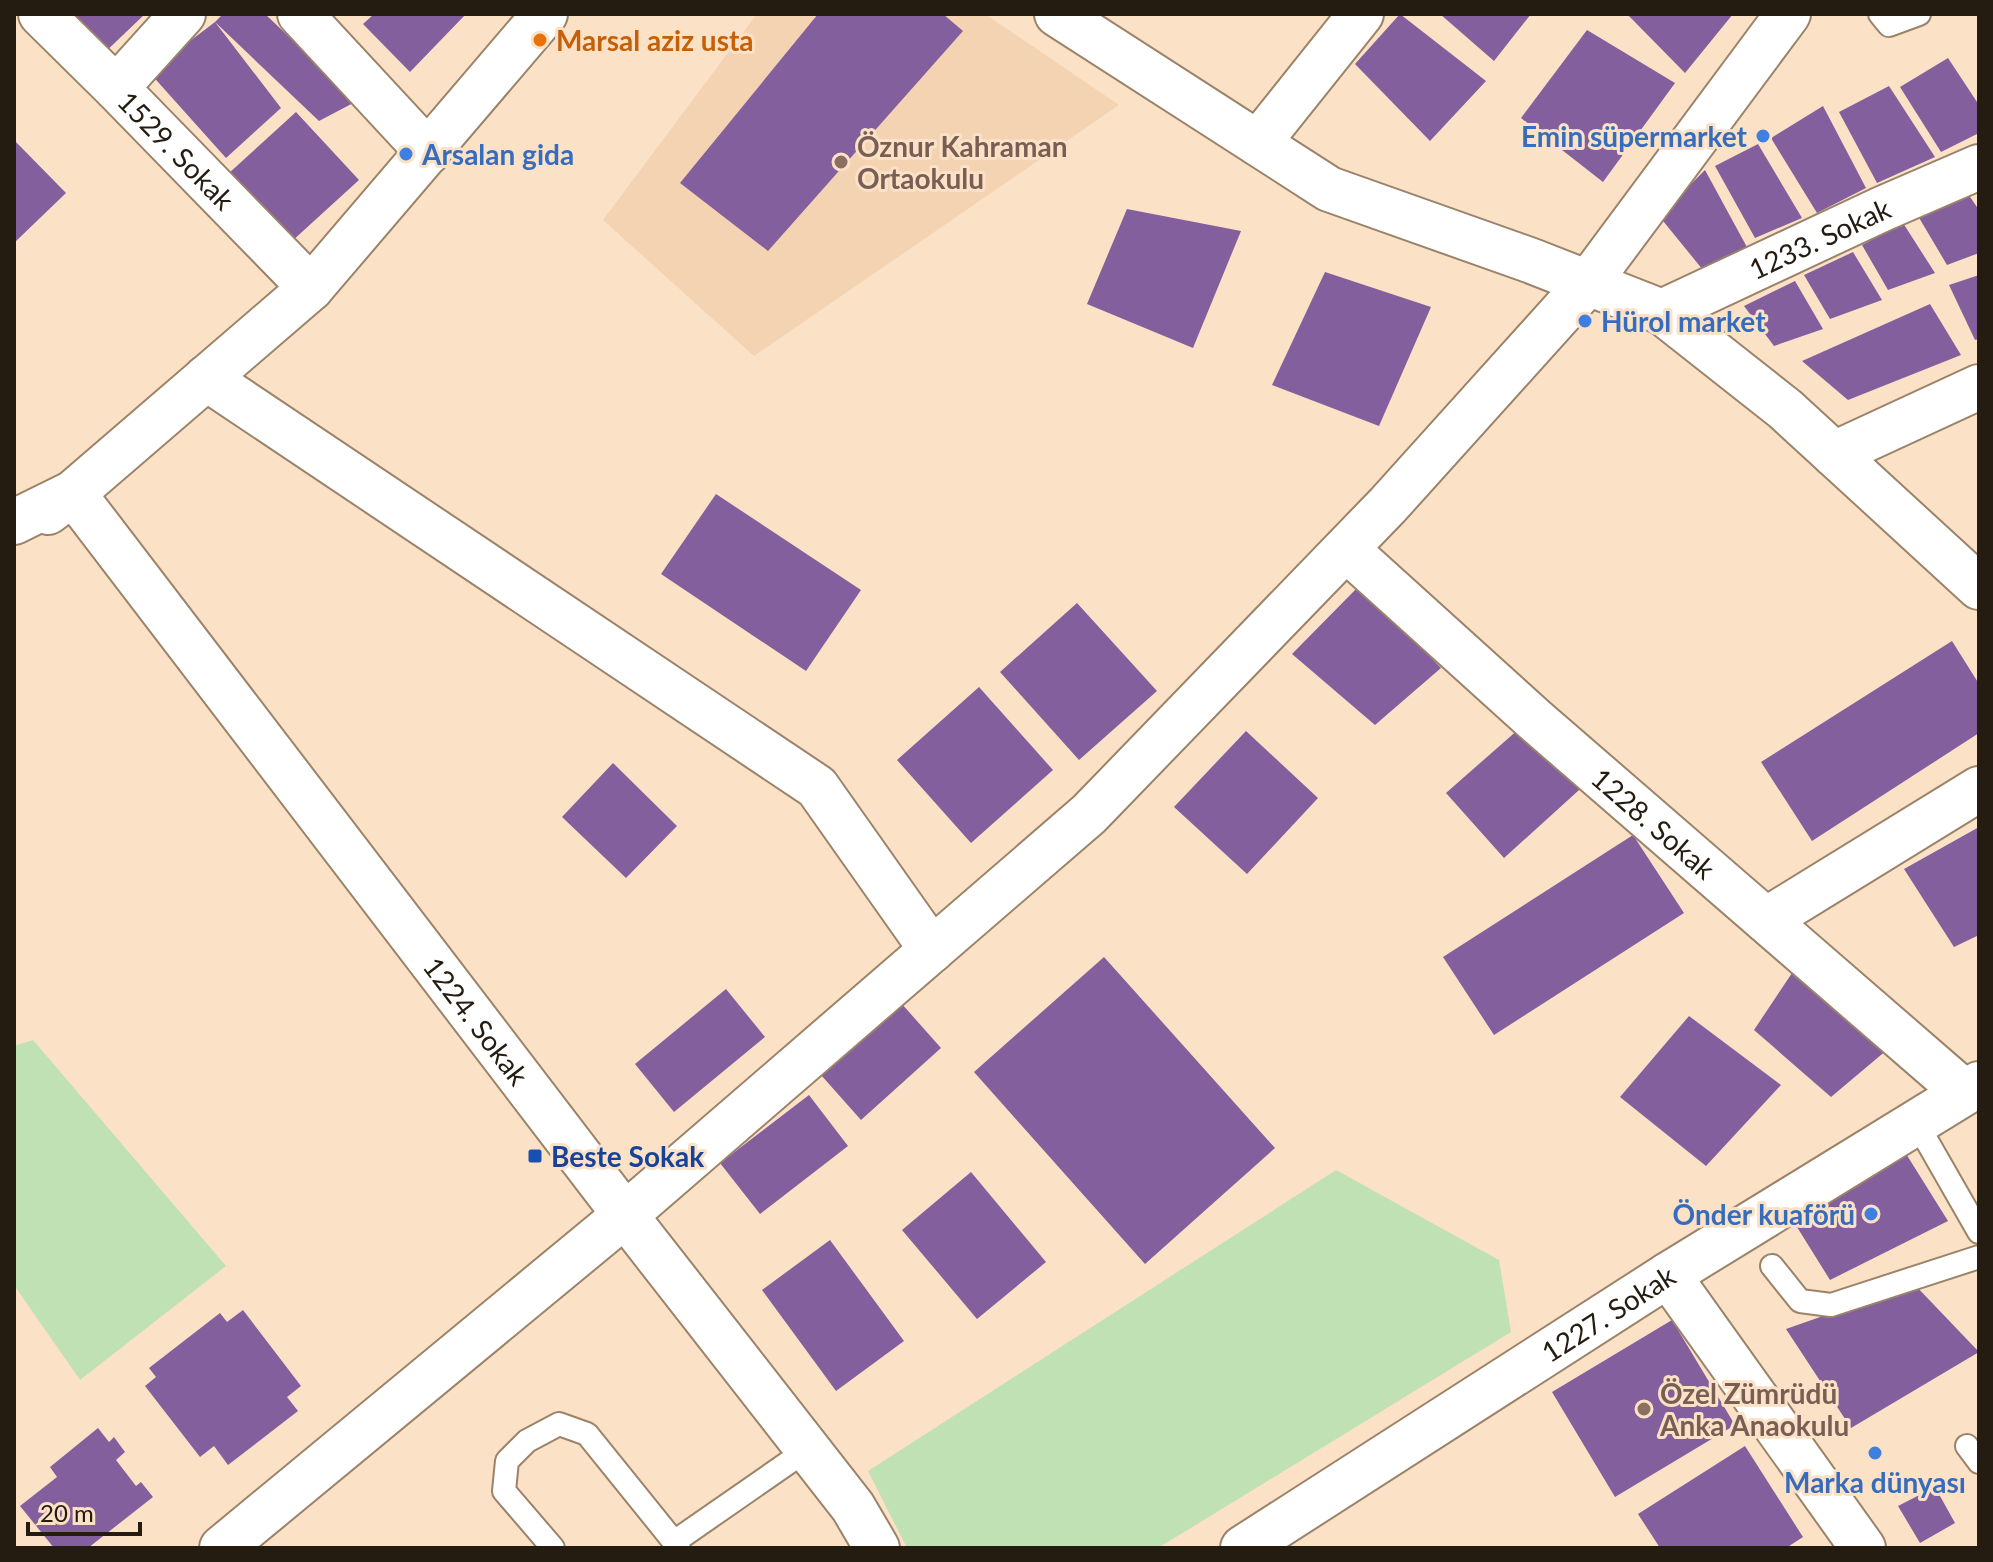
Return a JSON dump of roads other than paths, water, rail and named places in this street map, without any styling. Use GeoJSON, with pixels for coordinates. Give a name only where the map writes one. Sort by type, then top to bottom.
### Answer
{"type":"FeatureCollection","features":[{"type":"Feature","properties":{"kind":"street","name":"1529. Sokak"},"geometry":{"type":"LineString","coordinates":[[41,14],[311,288]]}},
{"type":"Feature","properties":{"kind":"street"},"geometry":{"type":"LineString","coordinates":[[116,88],[183,14]]}},
{"type":"Feature","properties":{"kind":"street"},"geometry":{"type":"LineString","coordinates":[[300,14],[428,152]]}},
{"type":"Feature","properties":{"kind":"street"},"geometry":{"type":"LineString","coordinates":[[1057,14],[1329,189],[1532,261],[1662,312],[1785,409],[1979,587]]}},
{"type":"Feature","properties":{"kind":"street"},"geometry":{"type":"LineString","coordinates":[[1258,143],[1361,14]]}},
{"type":"Feature","properties":{"kind":"street"},"geometry":{"type":"LineString","coordinates":[[222,1548],[625,1215],[1089,814],[1388,505],[1588,283],[1788,14]]}},
{"type":"Feature","properties":{"kind":"street"},"geometry":{"type":"LineString","coordinates":[[14,538],[73,493],[311,288],[428,152],[532,19]]}},
{"type":"Feature","properties":{"kind":"street","name":"1233. Sokak"},"geometry":{"type":"LineString","coordinates":[[1662,312],[1979,167]]}},
{"type":"Feature","properties":{"kind":"street"},"geometry":{"type":"LineString","coordinates":[[206,378],[817,787],[932,950]]}},
{"type":"Feature","properties":{"kind":"street"},"geometry":{"type":"LineString","coordinates":[[1834,454],[1979,387]]}},
{"type":"Feature","properties":{"kind":"street"},"geometry":{"type":"LineString","coordinates":[[14,522],[73,493]]}},
{"type":"Feature","properties":{"kind":"street","name":"1224. Sokak"},"geometry":{"type":"LineString","coordinates":[[73,493],[625,1215],[853,1507],[877,1548]]}},
{"type":"Feature","properties":{"kind":"street","name":"1228. Sokak"},"geometry":{"type":"LineString","coordinates":[[1346,549],[1535,720],[1766,920],[1972,1088]]}},
{"type":"Feature","properties":{"kind":"street"},"geometry":{"type":"LineString","coordinates":[[1766,920],[1979,789]]}},
{"type":"Feature","properties":{"kind":"street","name":"1227. Sokak"},"geometry":{"type":"LineString","coordinates":[[1243,1548],[1668,1275],[1972,1088]]}},
{"type":"Feature","properties":{"kind":"street"},"geometry":{"type":"LineString","coordinates":[[1668,1275],[1863,1548]]}},
{"type":"Feature","properties":{"kind":"lane"},"geometry":{"type":"LineString","coordinates":[[1880,14],[1889,25],[1919,14]]}},
{"type":"Feature","properties":{"kind":"lane"},"geometry":{"type":"LineString","coordinates":[[1916,1122],[1979,1232]]}},
{"type":"Feature","properties":{"kind":"lane"},"geometry":{"type":"LineString","coordinates":[[1772,1266],[1800,1301],[1831,1305],[1979,1257]]}},
{"type":"Feature","properties":{"kind":"lane"},"geometry":{"type":"LineString","coordinates":[[553,1548],[504,1491],[507,1461],[527,1441],[559,1424],[587,1434],[677,1545],[808,1449]]}},
{"type":"Feature","properties":{"kind":"place","name":"Marsal aziz usta"},"geometry":{"type":"Point","coordinates":[540,40]}},
{"type":"Feature","properties":{"kind":"place","name":"Emin süpermarket"},"geometry":{"type":"Point","coordinates":[1763,136]}},
{"type":"Feature","properties":{"kind":"place","name":"Arsalan gida"},"geometry":{"type":"Point","coordinates":[406,154]}},
{"type":"Feature","properties":{"kind":"place","name":"Öznur Kahraman Ortaokulu"},"geometry":{"type":"Point","coordinates":[841,162]}},
{"type":"Feature","properties":{"kind":"place","name":"Hürol market"},"geometry":{"type":"Point","coordinates":[1585,321]}},
{"type":"Feature","properties":{"kind":"place","name":"Beste Sokak"},"geometry":{"type":"Point","coordinates":[535,1156]}},
{"type":"Feature","properties":{"kind":"place","name":"Önder kuaförü"},"geometry":{"type":"Point","coordinates":[1871,1214]}},
{"type":"Feature","properties":{"kind":"place","name":"Özel Zümrüdü Anka Anaokulu"},"geometry":{"type":"Point","coordinates":[1644,1409]}},
{"type":"Feature","properties":{"kind":"place","name":"Marka dünyası"},"geometry":{"type":"Point","coordinates":[1875,1453]}}]}
